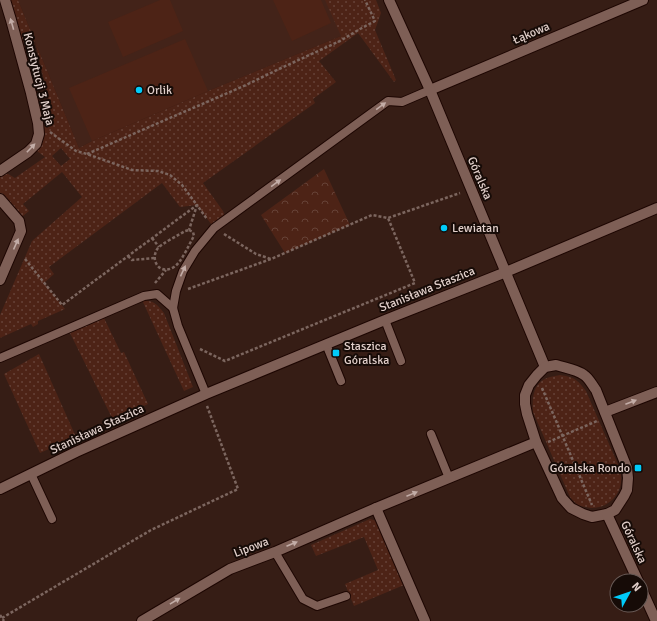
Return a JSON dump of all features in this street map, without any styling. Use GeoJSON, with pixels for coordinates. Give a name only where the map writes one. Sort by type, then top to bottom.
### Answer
{"type":"FeatureCollection","features":[{"type":"Feature","properties":{"kind":"street","name":"Konstytucji 3 Maja"},"geometry":{"type":"LineString","coordinates":[[0,170],[28,152],[36,144],[40,134],[5,0]]}},
{"type":"Feature","properties":{"kind":"street","name":"Góralska"},"geometry":{"type":"LineString","coordinates":[[388,0],[430,90],[546,367],[556,366],[567,368],[583,374],[596,390],[627,468],[628,478],[627,490],[615,510],[602,515],[634,573]]}},
{"type":"Feature","properties":{"kind":"street","name":"Łąkowa"},"geometry":{"type":"LineString","coordinates":[[430,90],[643,0]]}},
{"type":"Feature","properties":{"kind":"street"},"geometry":{"type":"LineString","coordinates":[[0,199],[19,221],[21,231],[0,280]]}},
{"type":"Feature","properties":{"kind":"street","name":"Stanisława Staszica"},"geometry":{"type":"LineString","coordinates":[[0,489],[76,452],[206,398],[326,344],[506,272],[657,208]]}},
{"type":"Feature","properties":{"kind":"street"},"geometry":{"type":"LineString","coordinates":[[546,367],[537,375],[525,395],[527,414],[537,444],[562,498],[571,508],[592,517],[602,515]]}},
{"type":"Feature","properties":{"kind":"street"},"geometry":{"type":"LineString","coordinates":[[606,414],[657,392]]}},
{"type":"Feature","properties":{"kind":"street","name":"Lipowa"},"geometry":{"type":"LineString","coordinates":[[142,621],[230,569],[275,552],[449,478],[537,444]]}},
{"type":"Feature","properties":{"kind":"street"},"geometry":{"type":"LineString","coordinates":[[376,508],[425,621]]}},
{"type":"Feature","properties":{"kind":"street"},"geometry":{"type":"LineString","coordinates":[[649,606],[656,621]]}},
{"type":"Feature","properties":{"kind":"lane"},"geometry":{"type":"LineString","coordinates":[[206,398],[178,326],[173,308],[175,293],[183,271],[195,251],[214,228],[388,101],[402,102],[430,90]]}},
{"type":"Feature","properties":{"kind":"lane"},"geometry":{"type":"LineString","coordinates":[[0,358],[144,296],[156,294],[173,308]]}},
{"type":"Feature","properties":{"kind":"lane"},"geometry":{"type":"LineString","coordinates":[[386,320],[401,361]]}},
{"type":"Feature","properties":{"kind":"lane"},"geometry":{"type":"LineString","coordinates":[[326,344],[341,381]]}},
{"type":"Feature","properties":{"kind":"lane"},"geometry":{"type":"LineString","coordinates":[[431,434],[449,478]]}},
{"type":"Feature","properties":{"kind":"lane"},"geometry":{"type":"LineString","coordinates":[[31,474],[52,519]]}},
{"type":"Feature","properties":{"kind":"lane"},"geometry":{"type":"LineString","coordinates":[[275,552],[303,599],[317,606],[346,596]]}},
{"type":"Feature","properties":{"kind":"path"},"geometry":{"type":"LineString","coordinates":[[87,154],[246,85],[340,41],[360,28],[375,21],[366,0]]}},
{"type":"Feature","properties":{"kind":"path"},"geometry":{"type":"LineString","coordinates":[[38,123],[76,151],[132,170],[158,171],[170,175],[182,185],[214,228],[256,254],[271,259]]}},
{"type":"Feature","properties":{"kind":"path"},"geometry":{"type":"LineString","coordinates":[[175,293],[271,259],[372,215],[388,218],[461,193]]}},
{"type":"Feature","properties":{"kind":"path"},"geometry":{"type":"LineString","coordinates":[[189,230],[197,205]]}},
{"type":"Feature","properties":{"kind":"path"},"geometry":{"type":"LineString","coordinates":[[25,259],[62,305],[197,205]]}},
{"type":"Feature","properties":{"kind":"path"},"geometry":{"type":"LineString","coordinates":[[185,342],[225,361],[415,283],[388,218]]}},
{"type":"Feature","properties":{"kind":"path"},"geometry":{"type":"LineString","coordinates":[[189,230],[193,232],[194,236],[176,266],[169,270],[158,267],[155,264],[155,258],[158,247],[189,230]]}},
{"type":"Feature","properties":{"kind":"path"},"geometry":{"type":"LineString","coordinates":[[152,238],[158,247]]}},
{"type":"Feature","properties":{"kind":"path"},"geometry":{"type":"LineString","coordinates":[[128,256],[132,260],[155,258]]}},
{"type":"Feature","properties":{"kind":"path"},"geometry":{"type":"LineString","coordinates":[[537,375],[562,436],[602,515]]}},
{"type":"Feature","properties":{"kind":"path"},"geometry":{"type":"LineString","coordinates":[[0,615],[3,620],[151,530],[238,489],[206,398]]}},
{"type":"Feature","properties":{"kind":"path"},"geometry":{"type":"LineString","coordinates":[[537,444],[562,436],[606,414]]}},
{"type":"Feature","properties":{"kind":"shaded area"},"geometry":{"type":"Polygon","coordinates":[[[18,0],[365,0],[341,36],[208,91],[79,148],[18,0]]]}},
{"type":"Feature","properties":{"kind":"green space"},"geometry":{"type":"Polygon","coordinates":[[[5,0],[18,0],[35,41],[17,42],[5,0]]]}},
{"type":"Feature","properties":{"kind":"green space"},"geometry":{"type":"Polygon","coordinates":[[[160,0],[170,0],[183,31],[123,57],[108,22],[160,0]]]}},
{"type":"Feature","properties":{"kind":"green space"},"geometry":{"type":"Polygon","coordinates":[[[273,0],[321,0],[331,23],[292,41],[273,0]]]}},
{"type":"Feature","properties":{"kind":"green space"},"geometry":{"type":"Polygon","coordinates":[[[325,0],[376,0],[381,13],[375,30],[396,80],[394,82],[358,33],[319,61],[336,82],[313,99],[315,103],[203,183],[223,211],[226,219],[214,228],[197,205],[180,207],[162,183],[49,267],[54,274],[44,283],[65,309],[38,321],[38,324],[33,327],[31,324],[0,338],[0,315],[32,241],[82,197],[62,172],[23,204],[29,211],[23,216],[17,218],[0,199],[1,170],[15,178],[45,157],[33,148],[36,144],[34,106],[49,102],[35,42],[79,148],[208,91],[341,36],[325,0]],[[61,148],[52,156],[61,166],[70,159],[61,148]]]}},
{"type":"Feature","properties":{"kind":"green space","name":"Orlik"},"geometry":{"type":"Polygon","coordinates":[[[185,39],[208,91],[92,141],[69,88],[185,39]]]}},
{"type":"Feature","properties":{"kind":"green space"},"geometry":{"type":"Polygon","coordinates":[[[324,169],[350,225],[285,253],[261,215],[324,169]]]}},
{"type":"Feature","properties":{"kind":"green space"},"geometry":{"type":"Polygon","coordinates":[[[142,300],[154,303],[164,313],[193,387],[184,391],[142,300]]]}},
{"type":"Feature","properties":{"kind":"green space"},"geometry":{"type":"Polygon","coordinates":[[[103,316],[121,353],[124,352],[148,404],[113,420],[69,331],[103,316]]]}},
{"type":"Feature","properties":{"kind":"green space"},"geometry":{"type":"Polygon","coordinates":[[[39,354],[76,437],[40,453],[4,374],[39,354]]]}},
{"type":"Feature","properties":{"kind":"green space"},"geometry":{"type":"Polygon","coordinates":[[[560,375],[575,379],[586,391],[620,470],[621,482],[617,494],[609,502],[598,507],[592,508],[580,506],[570,497],[533,412],[533,396],[537,386],[544,379],[560,375]]]}},
{"type":"Feature","properties":{"kind":"green space"},"geometry":{"type":"Polygon","coordinates":[[[370,519],[377,521],[404,585],[354,606],[345,584],[378,570],[364,537],[316,556],[311,545],[370,519]]]}},
{"type":"Feature","properties":{"kind":"place","name":"Orlik"},"geometry":{"type":"Point","coordinates":[139,90]}},
{"type":"Feature","properties":{"kind":"place","name":"Lewiatan"},"geometry":{"type":"Point","coordinates":[444,228]}},
{"type":"Feature","properties":{"kind":"place","name":"Staszica Góralska"},"geometry":{"type":"Point","coordinates":[336,353]}},
{"type":"Feature","properties":{"kind":"place","name":"Góralska Rondo"},"geometry":{"type":"Point","coordinates":[638,468]}}]}
